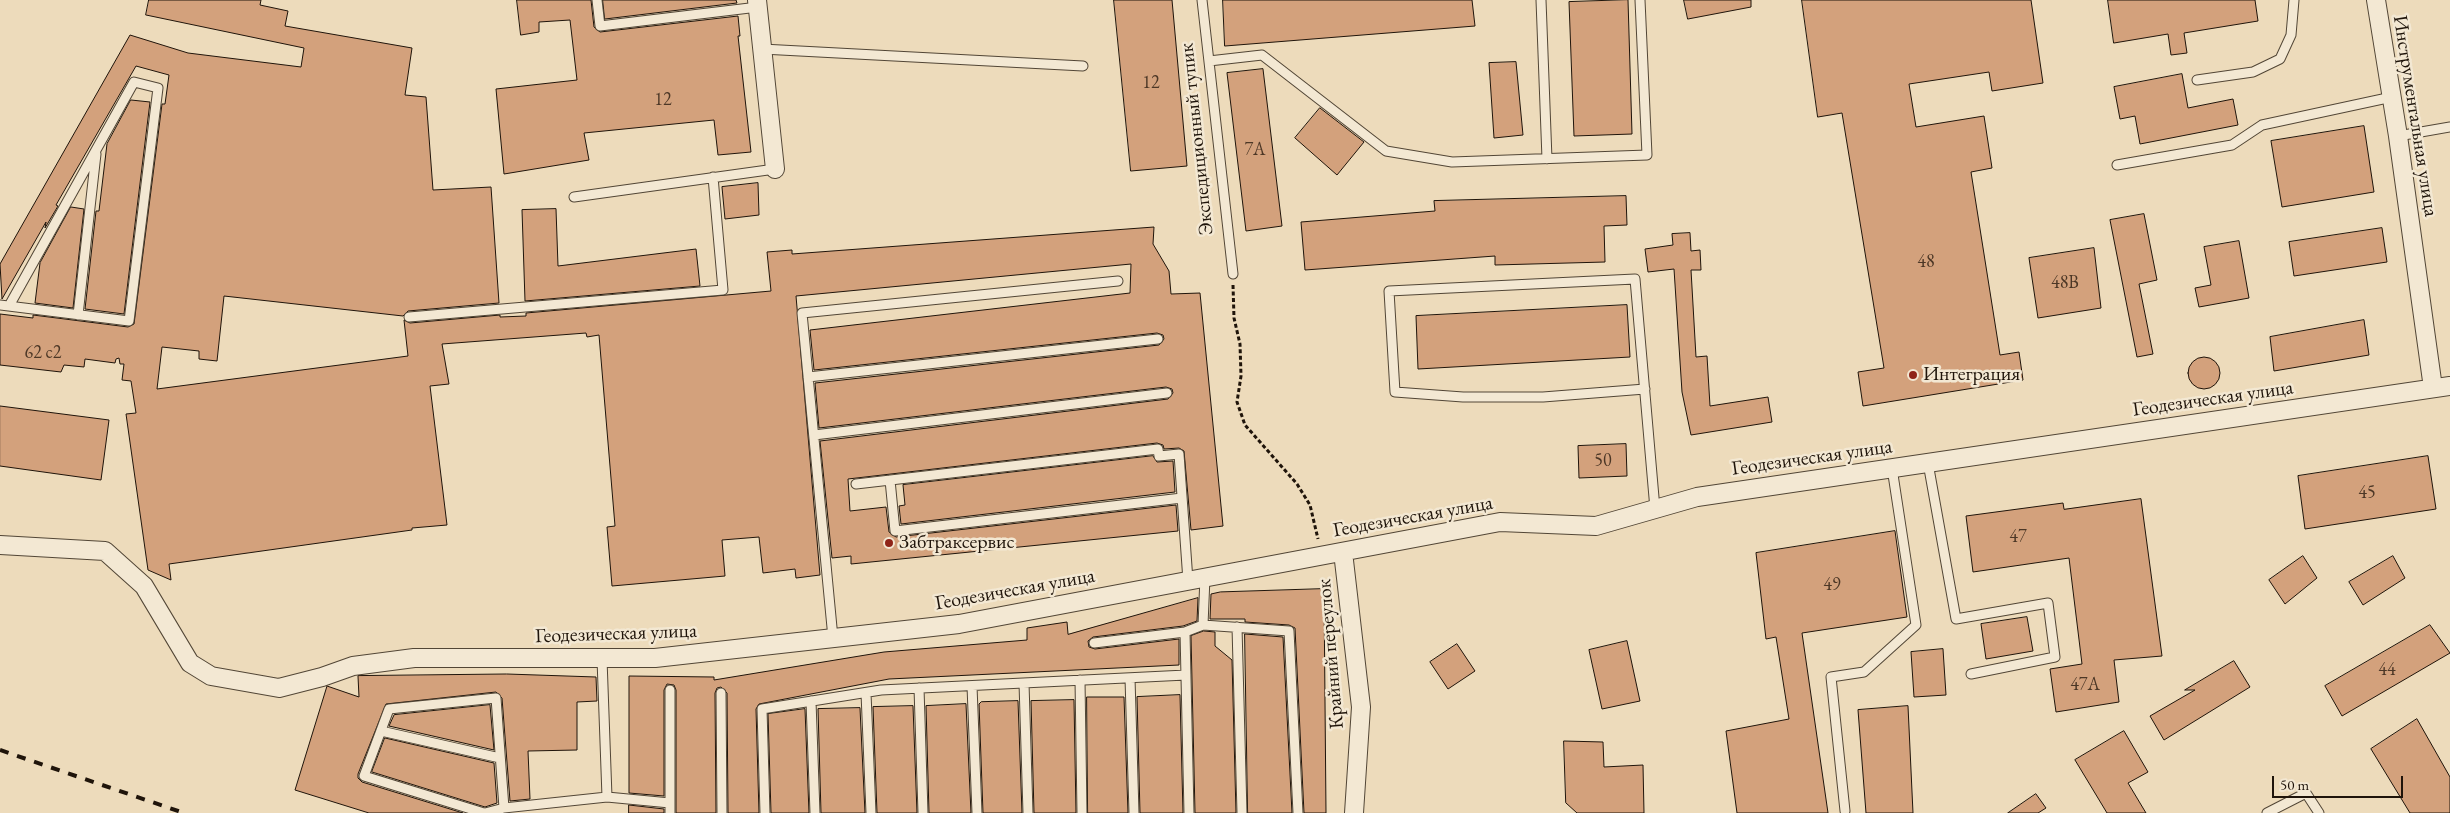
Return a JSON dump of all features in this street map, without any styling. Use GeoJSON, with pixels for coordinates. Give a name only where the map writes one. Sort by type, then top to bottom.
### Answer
{"type":"FeatureCollection","features":[{"type":"Feature","properties":{"kind":"street","name":"Инструментальная улица"},"geometry":{"type":"LineString","coordinates":[[2376,0],[2441,387]]}},
{"type":"Feature","properties":{"kind":"street"},"geometry":{"type":"LineString","coordinates":[[757,3],[775,169]]}},
{"type":"Feature","properties":{"kind":"street","name":"Геодезическая улица"},"geometry":{"type":"LineString","coordinates":[[0,545],[105,550],[144,586],[190,663],[211,676],[279,688],[322,678],[353,666],[380,661],[414,658],[655,658],[959,624],[1500,522],[1596,526],[1697,497],[2441,387]]}},
{"type":"Feature","properties":{"kind":"street","name":"Крайний переулок"},"geometry":{"type":"LineString","coordinates":[[1343,552],[1361,707],[1354,813]]}},
{"type":"Feature","properties":{"kind":"lane"},"geometry":{"type":"LineString","coordinates":[[597,0],[600,26],[757,3]]}},
{"type":"Feature","properties":{"kind":"lane","name":"Экспедиционный тупик"},"geometry":{"type":"LineString","coordinates":[[1202,0],[1233,274]]}},
{"type":"Feature","properties":{"kind":"lane"},"geometry":{"type":"LineString","coordinates":[[1541,0],[1547,159]]}},
{"type":"Feature","properties":{"kind":"lane"},"geometry":{"type":"LineString","coordinates":[[1209,61],[1262,55],[1386,151],[1452,162],[1647,155],[1640,0]]}},
{"type":"Feature","properties":{"kind":"lane"},"geometry":{"type":"LineString","coordinates":[[2197,80],[2253,72],[2280,59],[2290,35],[2295,8],[2294,0]]}},
{"type":"Feature","properties":{"kind":"lane"},"geometry":{"type":"LineString","coordinates":[[762,50],[1083,66]]}},
{"type":"Feature","properties":{"kind":"lane"},"geometry":{"type":"LineString","coordinates":[[134,82],[158,88],[129,321],[5,305],[97,150],[134,82]]}},
{"type":"Feature","properties":{"kind":"lane"},"geometry":{"type":"LineString","coordinates":[[2117,165],[2232,144],[2262,125],[2392,97]]}},
{"type":"Feature","properties":{"kind":"lane"},"geometry":{"type":"LineString","coordinates":[[2398,136],[2450,127]]}},
{"type":"Feature","properties":{"kind":"lane"},"geometry":{"type":"LineString","coordinates":[[78,315],[97,150]]}},
{"type":"Feature","properties":{"kind":"lane"},"geometry":{"type":"LineString","coordinates":[[574,197],[775,169]]}},
{"type":"Feature","properties":{"kind":"lane"},"geometry":{"type":"LineString","coordinates":[[409,317],[724,290],[713,177]]}},
{"type":"Feature","properties":{"kind":"lane"},"geometry":{"type":"LineString","coordinates":[[1645,389],[1543,398],[1463,397],[1396,392],[1389,291],[1635,279],[1645,389],[1655,509]]}},
{"type":"Feature","properties":{"kind":"lane"},"geometry":{"type":"LineString","coordinates":[[833,638],[802,313],[1118,281]]}},
{"type":"Feature","properties":{"kind":"lane"},"geometry":{"type":"LineString","coordinates":[[808,377],[1158,339]]}},
{"type":"Feature","properties":{"kind":"lane"},"geometry":{"type":"LineString","coordinates":[[814,435],[1166,393]]}},
{"type":"Feature","properties":{"kind":"lane"},"geometry":{"type":"LineString","coordinates":[[856,484],[1158,449],[1159,456],[1178,454],[1182,498],[1197,579],[1203,625]]}},
{"type":"Feature","properties":{"kind":"lane"},"geometry":{"type":"LineString","coordinates":[[1928,463],[1956,619],[2048,603],[2054,657],[1971,674]]}},
{"type":"Feature","properties":{"kind":"lane"},"geometry":{"type":"LineString","coordinates":[[1845,811],[1831,677],[1864,672],[1916,625],[1892,468]]}},
{"type":"Feature","properties":{"kind":"lane"},"geometry":{"type":"LineString","coordinates":[[890,480],[895,531],[1182,498]]}},
{"type":"Feature","properties":{"kind":"lane"},"geometry":{"type":"LineString","coordinates":[[1094,643],[1184,632],[1203,625],[1289,631],[1298,813]]}},
{"type":"Feature","properties":{"kind":"lane"},"geometry":{"type":"LineString","coordinates":[[1237,627],[1242,813]]}},
{"type":"Feature","properties":{"kind":"lane"},"geometry":{"type":"LineString","coordinates":[[1184,632],[1189,813]]}},
{"type":"Feature","properties":{"kind":"lane"},"geometry":{"type":"LineString","coordinates":[[602,658],[607,797]]}},
{"type":"Feature","properties":{"kind":"lane"},"geometry":{"type":"LineString","coordinates":[[765,813],[762,709],[866,693],[919,688],[1186,675]]}},
{"type":"Feature","properties":{"kind":"lane"},"geometry":{"type":"LineString","coordinates":[[1130,678],[1134,813]]}},
{"type":"Feature","properties":{"kind":"lane"},"geometry":{"type":"LineString","coordinates":[[1080,680],[1082,813]]}},
{"type":"Feature","properties":{"kind":"lane"},"geometry":{"type":"LineString","coordinates":[[1024,683],[1028,813]]}},
{"type":"Feature","properties":{"kind":"lane"},"geometry":{"type":"LineString","coordinates":[[972,686],[977,813]]}},
{"type":"Feature","properties":{"kind":"lane"},"geometry":{"type":"LineString","coordinates":[[919,688],[922,813]]}},
{"type":"Feature","properties":{"kind":"lane"},"geometry":{"type":"LineString","coordinates":[[504,808],[496,698],[389,709],[364,776],[484,813],[504,808],[607,797],[670,808],[670,690]]}},
{"type":"Feature","properties":{"kind":"lane"},"geometry":{"type":"LineString","coordinates":[[866,693],[871,813]]}},
{"type":"Feature","properties":{"kind":"lane"},"geometry":{"type":"LineString","coordinates":[[721,694],[722,813]]}},
{"type":"Feature","properties":{"kind":"lane"},"geometry":{"type":"LineString","coordinates":[[811,701],[815,813]]}},
{"type":"Feature","properties":{"kind":"lane"},"geometry":{"type":"LineString","coordinates":[[381,731],[500,758]]}},
{"type":"Feature","properties":{"kind":"lane"},"geometry":{"type":"LineString","coordinates":[[2267,813],[2306,793],[2319,813]]}},
{"type":"Feature","properties":{"kind":"path"},"geometry":{"type":"LineString","coordinates":[[1233,274],[1234,318],[1240,344],[1241,376],[1237,402],[1245,425],[1297,484],[1310,505],[1321,556]]}},
{"type":"Feature","properties":{"kind":"building"},"geometry":{"type":"Polygon","coordinates":[[[149,0],[261,0],[260,5],[288,11],[285,26],[412,48],[405,95],[426,97],[433,190],[491,187],[499,303],[408,311],[403,316],[224,296],[217,361],[199,359],[199,351],[162,347],[157,389],[408,356],[404,320],[410,323],[500,315],[500,317],[526,316],[526,313],[771,291],[767,252],[792,250],[792,254],[1154,227],[1153,244],[1169,271],[1171,294],[1200,293],[1223,526],[1191,530],[1184,451],[1179,448],[1164,449],[1163,445],[1157,443],[848,479],[850,511],[886,507],[889,532],[896,537],[1176,505],[1178,531],[851,564],[851,556],[832,558],[820,441],[1168,399],[1173,393],[1172,389],[1166,387],[819,428],[815,383],[1159,345],[1164,339],[1163,335],[1157,333],[814,370],[810,330],[1130,293],[1131,264],[796,296],[820,575],[796,578],[795,569],[763,573],[759,537],[722,540],[725,576],[612,586],[607,527],[615,526],[599,335],[587,337],[586,333],[442,344],[449,384],[430,386],[447,525],[412,528],[412,530],[169,564],[171,580],[148,570],[126,414],[136,413],[131,381],[122,380],[124,364],[120,364],[119,358],[116,359],[115,363],[85,359],[84,367],[64,365],[61,372],[0,365],[0,314],[33,318],[33,315],[128,327],[134,324],[162,104],[165,104],[169,75],[136,66],[56,205],[58,206],[45,228],[46,222],[2,299],[0,264],[130,35],[188,53],[301,67],[304,48],[146,15],[149,0]]]}},
{"type":"Feature","properties":{"kind":"building"},"geometry":{"type":"Polygon","coordinates":[[[517,0],[591,0],[594,27],[600,32],[738,16],[740,36],[738,36],[751,152],[718,155],[714,120],[584,133],[589,160],[504,174],[496,89],[577,80],[570,20],[539,22],[539,32],[521,35],[517,0]]]}},
{"type":"Feature","properties":{"kind":"building"},"geometry":{"type":"Polygon","coordinates":[[[603,0],[736,0],[737,3],[605,19],[603,0]]]}},
{"type":"Feature","properties":{"kind":"building"},"geometry":{"type":"Polygon","coordinates":[[[1114,0],[1172,0],[1187,166],[1131,171],[1114,0]]]}},
{"type":"Feature","properties":{"kind":"building"},"geometry":{"type":"Polygon","coordinates":[[[1223,0],[1472,0],[1475,26],[1225,46],[1223,0]]]}},
{"type":"Feature","properties":{"kind":"building"},"geometry":{"type":"Polygon","coordinates":[[[1628,0],[1632,134],[1574,136],[1569,2],[1628,0]]]}},
{"type":"Feature","properties":{"kind":"building"},"geometry":{"type":"Polygon","coordinates":[[[1684,0],[1751,0],[1751,7],[1688,19],[1684,0]]]}},
{"type":"Feature","properties":{"kind":"building"},"geometry":{"type":"Polygon","coordinates":[[[1802,0],[2031,0],[2043,83],[1992,91],[1989,72],[1909,84],[1916,127],[1984,116],[1992,168],[1971,172],[2000,355],[2019,352],[2023,380],[1863,406],[1858,372],[1884,368],[1842,113],[1818,117],[1802,0]]]}},
{"type":"Feature","properties":{"kind":"building"},"geometry":{"type":"Polygon","coordinates":[[[2108,0],[2255,0],[2258,21],[2184,33],[2187,53],[2171,55],[2168,34],[2114,43],[2108,0]]]}},
{"type":"Feature","properties":{"kind":"building"},"geometry":{"type":"Polygon","coordinates":[[[1516,62],[1523,135],[1494,138],[1489,63],[1516,62]]]}},
{"type":"Feature","properties":{"kind":"building"},"geometry":{"type":"Polygon","coordinates":[[[1263,69],[1282,226],[1246,231],[1227,73],[1263,69]]]}},
{"type":"Feature","properties":{"kind":"building"},"geometry":{"type":"Polygon","coordinates":[[[2182,74],[2188,108],[2233,99],[2238,125],[2140,144],[2135,116],[2120,119],[2114,87],[2182,74]]]}},
{"type":"Feature","properties":{"kind":"building"},"geometry":{"type":"Polygon","coordinates":[[[131,100],[150,102],[124,314],[85,309],[96,211],[99,211],[107,144],[131,100]]]}},
{"type":"Feature","properties":{"kind":"building"},"geometry":{"type":"Polygon","coordinates":[[[1320,108],[1364,142],[1337,175],[1295,138],[1320,108]]]}},
{"type":"Feature","properties":{"kind":"building"},"geometry":{"type":"Polygon","coordinates":[[[2364,126],[2374,192],[2282,207],[2271,141],[2364,126]]]}},
{"type":"Feature","properties":{"kind":"building"},"geometry":{"type":"Polygon","coordinates":[[[758,183],[759,215],[725,219],[722,187],[758,183]]]}},
{"type":"Feature","properties":{"kind":"building"},"geometry":{"type":"Polygon","coordinates":[[[1626,196],[1627,225],[1604,226],[1605,262],[1495,265],[1495,256],[1305,270],[1301,222],[1435,211],[1434,201],[1626,196]]]}},
{"type":"Feature","properties":{"kind":"building"},"geometry":{"type":"Polygon","coordinates":[[[71,207],[84,209],[73,308],[35,303],[40,263],[71,207]]]}},
{"type":"Feature","properties":{"kind":"building"},"geometry":{"type":"Polygon","coordinates":[[[556,209],[558,266],[696,249],[700,286],[525,301],[522,210],[556,209]]]}},
{"type":"Feature","properties":{"kind":"building"},"geometry":{"type":"Polygon","coordinates":[[[2144,214],[2157,280],[2139,284],[2153,354],[2137,357],[2110,220],[2144,214]]]}},
{"type":"Feature","properties":{"kind":"building"},"geometry":{"type":"Polygon","coordinates":[[[2382,228],[2387,262],[2294,276],[2289,242],[2382,228]]]}},
{"type":"Feature","properties":{"kind":"building"},"geometry":{"type":"Polygon","coordinates":[[[1690,233],[1691,251],[1700,250],[1701,270],[1691,270],[1696,357],[1707,356],[1710,406],[1768,397],[1772,422],[1691,435],[1682,392],[1674,269],[1648,272],[1645,249],[1673,245],[1672,234],[1690,233]]]}},
{"type":"Feature","properties":{"kind":"building"},"geometry":{"type":"Polygon","coordinates":[[[2239,241],[2249,298],[2199,307],[2195,288],[2211,285],[2204,247],[2239,241]]]}},
{"type":"Feature","properties":{"kind":"building"},"geometry":{"type":"Polygon","coordinates":[[[2094,248],[2101,308],[2038,318],[2029,258],[2094,248]]]}},
{"type":"Feature","properties":{"kind":"building"},"geometry":{"type":"Polygon","coordinates":[[[1627,305],[1630,357],[1418,369],[1416,316],[1627,305]]]}},
{"type":"Feature","properties":{"kind":"building"},"geometry":{"type":"Polygon","coordinates":[[[2364,320],[2369,355],[2274,371],[2270,337],[2364,320]]]}},
{"type":"Feature","properties":{"kind":"building"},"geometry":{"type":"Polygon","coordinates":[[[2204,357],[2210,358],[2215,362],[2219,367],[2219,379],[2215,384],[2210,388],[2204,389],[2198,388],[2193,384],[2189,379],[2188,373],[2189,367],[2193,362],[2198,358],[2204,357]]]}},
{"type":"Feature","properties":{"kind":"building"},"geometry":{"type":"Polygon","coordinates":[[[0,406],[109,420],[101,480],[0,466],[0,406]]]}},
{"type":"Feature","properties":{"kind":"building"},"geometry":{"type":"Polygon","coordinates":[[[1626,444],[1627,476],[1579,478],[1578,446],[1626,444]]]}},
{"type":"Feature","properties":{"kind":"building"},"geometry":{"type":"Polygon","coordinates":[[[1153,456],[1157,462],[1173,461],[1175,492],[901,524],[899,506],[905,505],[903,485],[1153,456]]]}},
{"type":"Feature","properties":{"kind":"building"},"geometry":{"type":"Polygon","coordinates":[[[2428,456],[2436,509],[2305,529],[2298,476],[2428,456]]]}},
{"type":"Feature","properties":{"kind":"building"},"geometry":{"type":"Polygon","coordinates":[[[2141,499],[2162,656],[2114,660],[2119,702],[2056,712],[2050,669],[2082,664],[2069,558],[1973,572],[1966,516],[2063,503],[2064,509],[2141,499]]]}},
{"type":"Feature","properties":{"kind":"building"},"geometry":{"type":"Polygon","coordinates":[[[1895,531],[1907,617],[1802,633],[1828,813],[1737,813],[1726,731],[1789,719],[1776,637],[1766,639],[1756,553],[1895,531]]]}},
{"type":"Feature","properties":{"kind":"building"},"geometry":{"type":"Polygon","coordinates":[[[2303,556],[2317,578],[2285,604],[2269,580],[2303,556]]]}},
{"type":"Feature","properties":{"kind":"building"},"geometry":{"type":"Polygon","coordinates":[[[2393,556],[2405,578],[2363,605],[2349,582],[2393,556]]]}},
{"type":"Feature","properties":{"kind":"building"},"geometry":{"type":"Polygon","coordinates":[[[1324,589],[1326,813],[1304,813],[1295,628],[1289,625],[1245,622],[1245,619],[1210,619],[1211,594],[1220,592],[1324,589]]]}},
{"type":"Feature","properties":{"kind":"building"},"geometry":{"type":"Polygon","coordinates":[[[1198,598],[1197,621],[1183,626],[1093,637],[1088,641],[1089,647],[1095,649],[1179,639],[1179,665],[889,679],[759,704],[756,709],[759,813],[728,813],[727,693],[721,687],[717,688],[715,693],[716,813],[676,813],[676,690],[674,685],[667,684],[664,690],[664,796],[629,793],[629,676],[714,677],[714,680],[884,652],[1027,640],[1027,628],[1067,622],[1068,634],[1198,598]]]}},
{"type":"Feature","properties":{"kind":"building"},"geometry":{"type":"Polygon","coordinates":[[[2027,617],[2033,651],[1986,659],[1981,624],[2027,617]]]}},
{"type":"Feature","properties":{"kind":"building"},"geometry":{"type":"Polygon","coordinates":[[[2430,625],[2450,653],[2342,716],[2325,686],[2430,625]]]}},
{"type":"Feature","properties":{"kind":"building"},"geometry":{"type":"Polygon","coordinates":[[[1204,631],[1215,632],[1215,646],[1232,660],[1236,813],[1195,813],[1191,636],[1204,631]]]}},
{"type":"Feature","properties":{"kind":"building"},"geometry":{"type":"Polygon","coordinates":[[[1245,634],[1283,637],[1292,813],[1248,813],[1245,634]]]}},
{"type":"Feature","properties":{"kind":"building"},"geometry":{"type":"Polygon","coordinates":[[[1627,641],[1640,701],[1602,709],[1589,650],[1627,641]]]}},
{"type":"Feature","properties":{"kind":"building"},"geometry":{"type":"Polygon","coordinates":[[[1457,644],[1475,671],[1448,689],[1430,662],[1457,644]]]}},
{"type":"Feature","properties":{"kind":"building"},"geometry":{"type":"Polygon","coordinates":[[[1943,649],[1946,695],[1914,697],[1911,652],[1943,649]]]}},
{"type":"Feature","properties":{"kind":"building"},"geometry":{"type":"Polygon","coordinates":[[[2234,661],[2250,687],[2164,740],[2150,716],[2195,690],[2185,690],[2234,661]]]}},
{"type":"Feature","properties":{"kind":"building"},"geometry":{"type":"Polygon","coordinates":[[[507,674],[596,677],[597,701],[577,702],[577,750],[528,751],[530,799],[510,801],[502,698],[496,692],[386,704],[358,774],[358,778],[362,782],[463,813],[369,813],[295,790],[327,686],[359,697],[358,676],[507,674]]]}},
{"type":"Feature","properties":{"kind":"building"},"geometry":{"type":"Polygon","coordinates":[[[1180,695],[1183,813],[1140,813],[1137,697],[1180,695]]]}},
{"type":"Feature","properties":{"kind":"building"},"geometry":{"type":"Polygon","coordinates":[[[1087,697],[1124,697],[1128,813],[1088,813],[1087,697]]]}},
{"type":"Feature","properties":{"kind":"building"},"geometry":{"type":"Polygon","coordinates":[[[1074,700],[1076,813],[1034,813],[1031,701],[1074,700]]]}},
{"type":"Feature","properties":{"kind":"building"},"geometry":{"type":"Polygon","coordinates":[[[1018,701],[1022,813],[983,813],[979,704],[981,702],[1018,701]]]}},
{"type":"Feature","properties":{"kind":"building"},"geometry":{"type":"Polygon","coordinates":[[[966,704],[971,813],[929,813],[926,706],[966,704]]]}},
{"type":"Feature","properties":{"kind":"building"},"geometry":{"type":"Polygon","coordinates":[[[490,705],[494,750],[389,726],[394,715],[490,705]]]}},
{"type":"Feature","properties":{"kind":"building"},"geometry":{"type":"Polygon","coordinates":[[[913,706],[917,813],[877,813],[873,707],[913,706]]]}},
{"type":"Feature","properties":{"kind":"building"},"geometry":{"type":"Polygon","coordinates":[[[1908,706],[1913,813],[1866,813],[1858,710],[1908,706]]]}},
{"type":"Feature","properties":{"kind":"building"},"geometry":{"type":"Polygon","coordinates":[[[860,708],[865,813],[821,813],[818,709],[860,708]]]}},
{"type":"Feature","properties":{"kind":"building"},"geometry":{"type":"Polygon","coordinates":[[[805,709],[809,813],[771,813],[768,714],[805,709]]]}},
{"type":"Feature","properties":{"kind":"building"},"geometry":{"type":"Polygon","coordinates":[[[2417,719],[2450,777],[2450,813],[2410,813],[2371,749],[2417,719]]]}},
{"type":"Feature","properties":{"kind":"building"},"geometry":{"type":"Polygon","coordinates":[[[2124,731],[2148,772],[2128,783],[2146,813],[2107,813],[2075,760],[2124,731]]]}},
{"type":"Feature","properties":{"kind":"building"},"geometry":{"type":"Polygon","coordinates":[[[385,738],[494,763],[497,803],[485,807],[372,772],[385,738]]]}},
{"type":"Feature","properties":{"kind":"building"},"geometry":{"type":"Polygon","coordinates":[[[1564,741],[1603,742],[1604,767],[1643,765],[1644,813],[1577,813],[1566,803],[1564,741]]]}},
{"type":"Feature","properties":{"kind":"building"},"geometry":{"type":"Polygon","coordinates":[[[2036,794],[2046,808],[2038,813],[2008,813],[2036,794]]]}},
{"type":"Feature","properties":{"kind":"building"},"geometry":{"type":"Polygon","coordinates":[[[629,805],[664,809],[664,813],[629,813],[629,805]]]}},
{"type":"Feature","properties":{"kind":"railway"},"geometry":{"type":"LineString","coordinates":[[0,750],[184,813]]}},
{"type":"Feature","properties":{"kind":"place","name":"Интеграция"},"geometry":{"type":"Point","coordinates":[1913,375]}},
{"type":"Feature","properties":{"kind":"place","name":"Забтраксервис"},"geometry":{"type":"Point","coordinates":[889,543]}}]}
